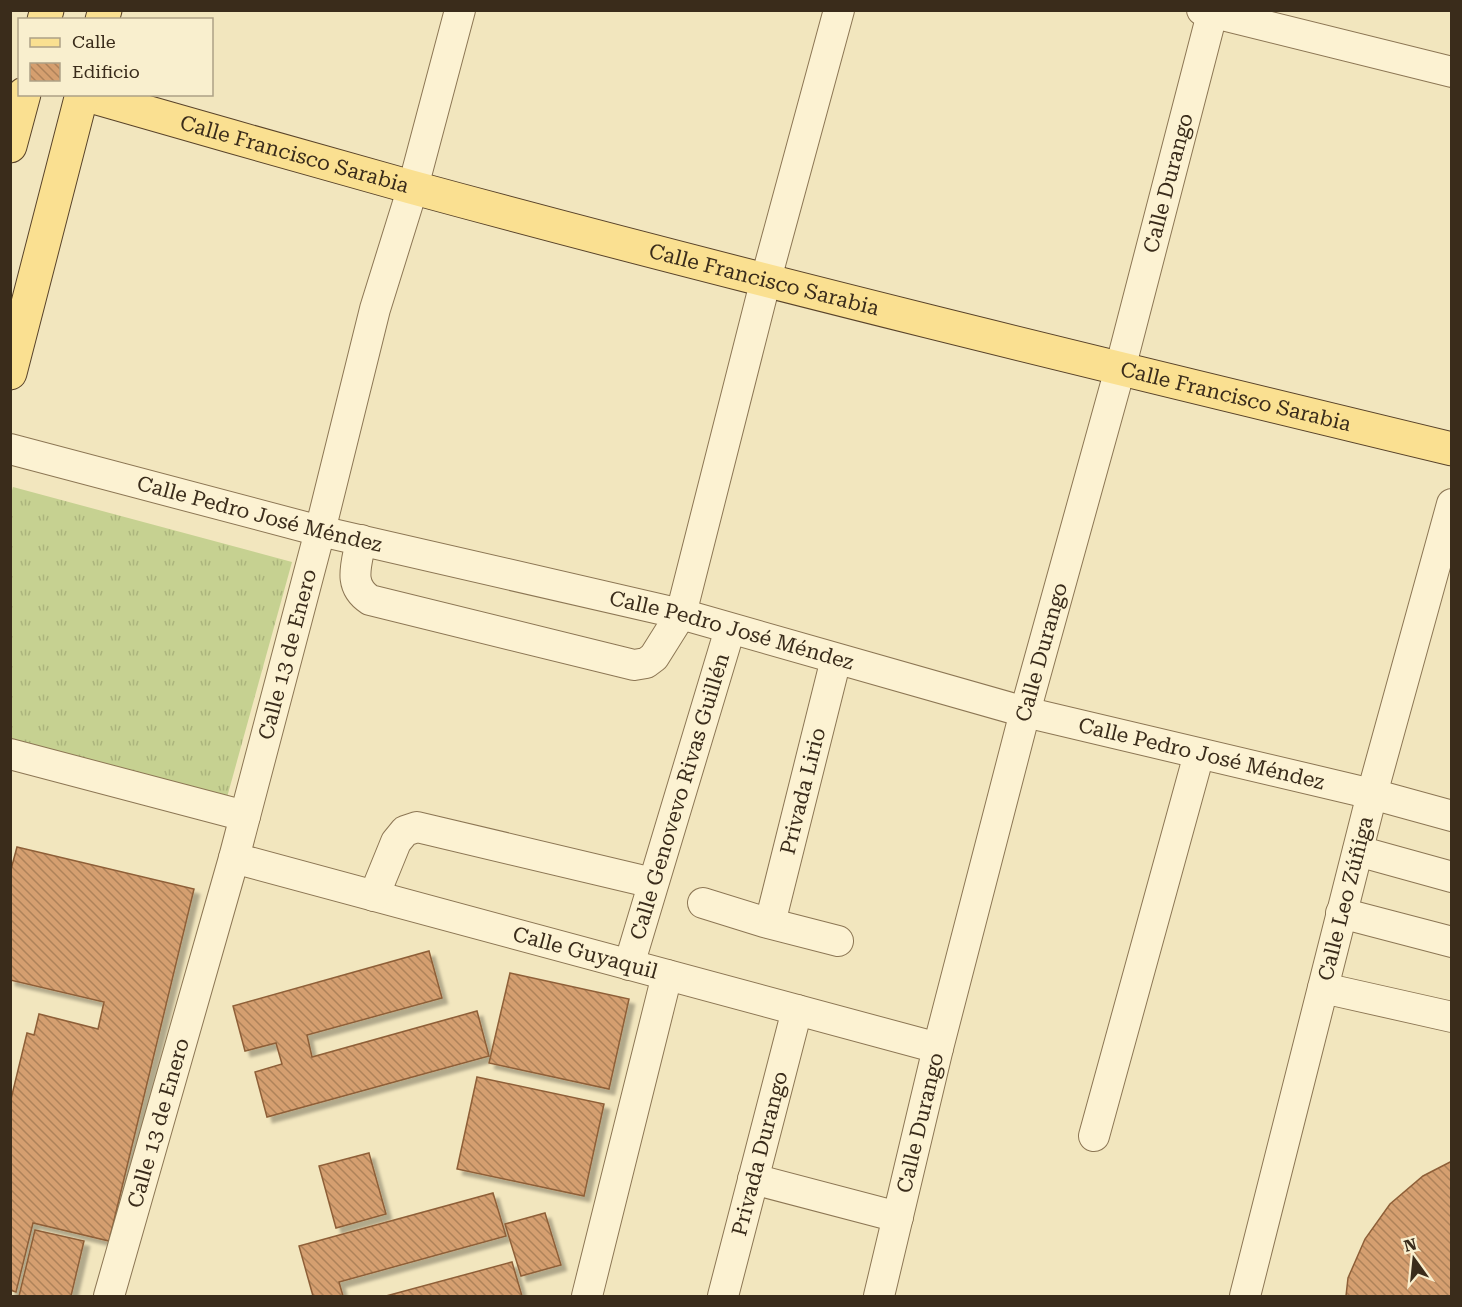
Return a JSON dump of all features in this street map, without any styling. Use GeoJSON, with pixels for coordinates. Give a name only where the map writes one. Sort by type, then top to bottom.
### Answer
{"type":"FeatureCollection","features":[{"type":"Feature","properties":{"kind":"main road"},"geometry":{"type":"LineString","coordinates":[[10,146],[23,96]]}},
{"type":"Feature","properties":{"kind":"main road"},"geometry":{"type":"LineString","coordinates":[[10,373],[81,96]]}},
{"type":"Feature","properties":{"kind":"main road","name":"Calle Francisco Sarabia"},"geometry":{"type":"LineString","coordinates":[[89,96],[413,187],[766,279],[1120,369],[1452,449]]}},
{"type":"Feature","properties":{"kind":"street","name":"Calle 13 de Enero"},"geometry":{"type":"LineString","coordinates":[[109,1296],[234,858],[320,531],[375,309],[413,187],[460,10]]}},
{"type":"Feature","properties":{"kind":"street"},"geometry":{"type":"LineString","coordinates":[[361,540],[355,582],[360,594],[370,600],[634,665],[646,663],[654,657],[681,614],[766,279],[839,10]]}},
{"type":"Feature","properties":{"kind":"street"},"geometry":{"type":"LineString","coordinates":[[1209,11],[1452,72]]}},
{"type":"Feature","properties":{"kind":"street","name":"Calle Durango"},"geometry":{"type":"LineString","coordinates":[[879,1296],[938,1048],[1025,712],[1120,369],[1209,11]]}},
{"type":"Feature","properties":{"kind":"street","name":"Calle Pedro José Méndez"},"geometry":{"type":"LineString","coordinates":[[10,448],[320,531],[681,614],[1025,712],[1372,794],[1452,816]]}},
{"type":"Feature","properties":{"kind":"street","name":"Calle Leo Zúñiga"},"geometry":{"type":"LineString","coordinates":[[1245,1296],[1372,794],[1452,504]]}},
{"type":"Feature","properties":{"kind":"street","name":"Calle Genovevo Rivas Guillén"},"geometry":{"type":"LineString","coordinates":[[629,965],[730,629]]}},
{"type":"Feature","properties":{"kind":"street","name":"Privada Lirio"},"geometry":{"type":"LineString","coordinates":[[770,923],[836,659]]}},
{"type":"Feature","properties":{"kind":"street"},"geometry":{"type":"LineString","coordinates":[[10,754],[245,816]]}},
{"type":"Feature","properties":{"kind":"street"},"geometry":{"type":"LineString","coordinates":[[1094,1136],[1199,754]]}},
{"type":"Feature","properties":{"kind":"street"},"geometry":{"type":"LineString","coordinates":[[374,896],[396,842],[405,831],[417,827],[653,884]]}},
{"type":"Feature","properties":{"kind":"street"},"geometry":{"type":"LineString","coordinates":[[1358,851],[1452,877]]}},
{"type":"Feature","properties":{"kind":"street","name":"Calle Guyaquil"},"geometry":{"type":"LineString","coordinates":[[234,858],[938,1048]]}},
{"type":"Feature","properties":{"kind":"street"},"geometry":{"type":"LineString","coordinates":[[703,903],[838,941]]}},
{"type":"Feature","properties":{"kind":"street"},"geometry":{"type":"LineString","coordinates":[[1341,913],[1452,942]]}},
{"type":"Feature","properties":{"kind":"street"},"geometry":{"type":"LineString","coordinates":[[587,1296],[667,975]]}},
{"type":"Feature","properties":{"kind":"street"},"geometry":{"type":"LineString","coordinates":[[1323,988],[1452,1017]]}},
{"type":"Feature","properties":{"kind":"street","name":"Privada Durango"},"geometry":{"type":"LineString","coordinates":[[723,1296],[797,1010]]}},
{"type":"Feature","properties":{"kind":"street"},"geometry":{"type":"LineString","coordinates":[[753,1179],[898,1217]]}},
{"type":"Feature","properties":{"kind":"green space"},"geometry":{"type":"Polygon","coordinates":[[[13,487],[292,562],[226,801],[11,744],[10,497],[13,487]]]}},
{"type":"Feature","properties":{"kind":"building"},"geometry":{"type":"Polygon","coordinates":[[[17,847],[194,889],[109,1241],[33,1223],[16,1292],[10,1290],[10,1103],[27,1033],[34,1035],[39,1014],[98,1029],[104,1002],[10,980],[10,873],[17,847]]]}},
{"type":"Feature","properties":{"kind":"building"},"geometry":{"type":"Polygon","coordinates":[[[429,951],[442,998],[307,1035],[312,1057],[477,1011],[489,1056],[267,1117],[255,1072],[282,1064],[276,1043],[245,1051],[233,1006],[429,951]]]}},
{"type":"Feature","properties":{"kind":"building"},"geometry":{"type":"Polygon","coordinates":[[[510,973],[629,999],[609,1089],[489,1063],[510,973]]]}},
{"type":"Feature","properties":{"kind":"building"},"geometry":{"type":"Polygon","coordinates":[[[477,1077],[604,1104],[584,1196],[457,1169],[477,1077]]]}},
{"type":"Feature","properties":{"kind":"building"},"geometry":{"type":"Polygon","coordinates":[[[369,1153],[386,1214],[336,1228],[319,1166],[369,1153]]]}},
{"type":"Feature","properties":{"kind":"building"},"geometry":{"type":"Polygon","coordinates":[[[1452,1161],[1452,1296],[1346,1296],[1348,1278],[1365,1239],[1390,1204],[1423,1176],[1452,1161]]]}},
{"type":"Feature","properties":{"kind":"building"},"geometry":{"type":"Polygon","coordinates":[[[493,1193],[506,1236],[339,1282],[343,1296],[313,1296],[299,1246],[493,1193]]]}},
{"type":"Feature","properties":{"kind":"building"},"geometry":{"type":"Polygon","coordinates":[[[545,1213],[561,1265],[521,1276],[505,1224],[545,1213]]]}},
{"type":"Feature","properties":{"kind":"building"},"geometry":{"type":"Polygon","coordinates":[[[35,1230],[84,1241],[71,1296],[19,1296],[35,1230]]]}},
{"type":"Feature","properties":{"kind":"building"},"geometry":{"type":"Polygon","coordinates":[[[512,1262],[522,1296],[386,1296],[512,1262]]]}}]}
